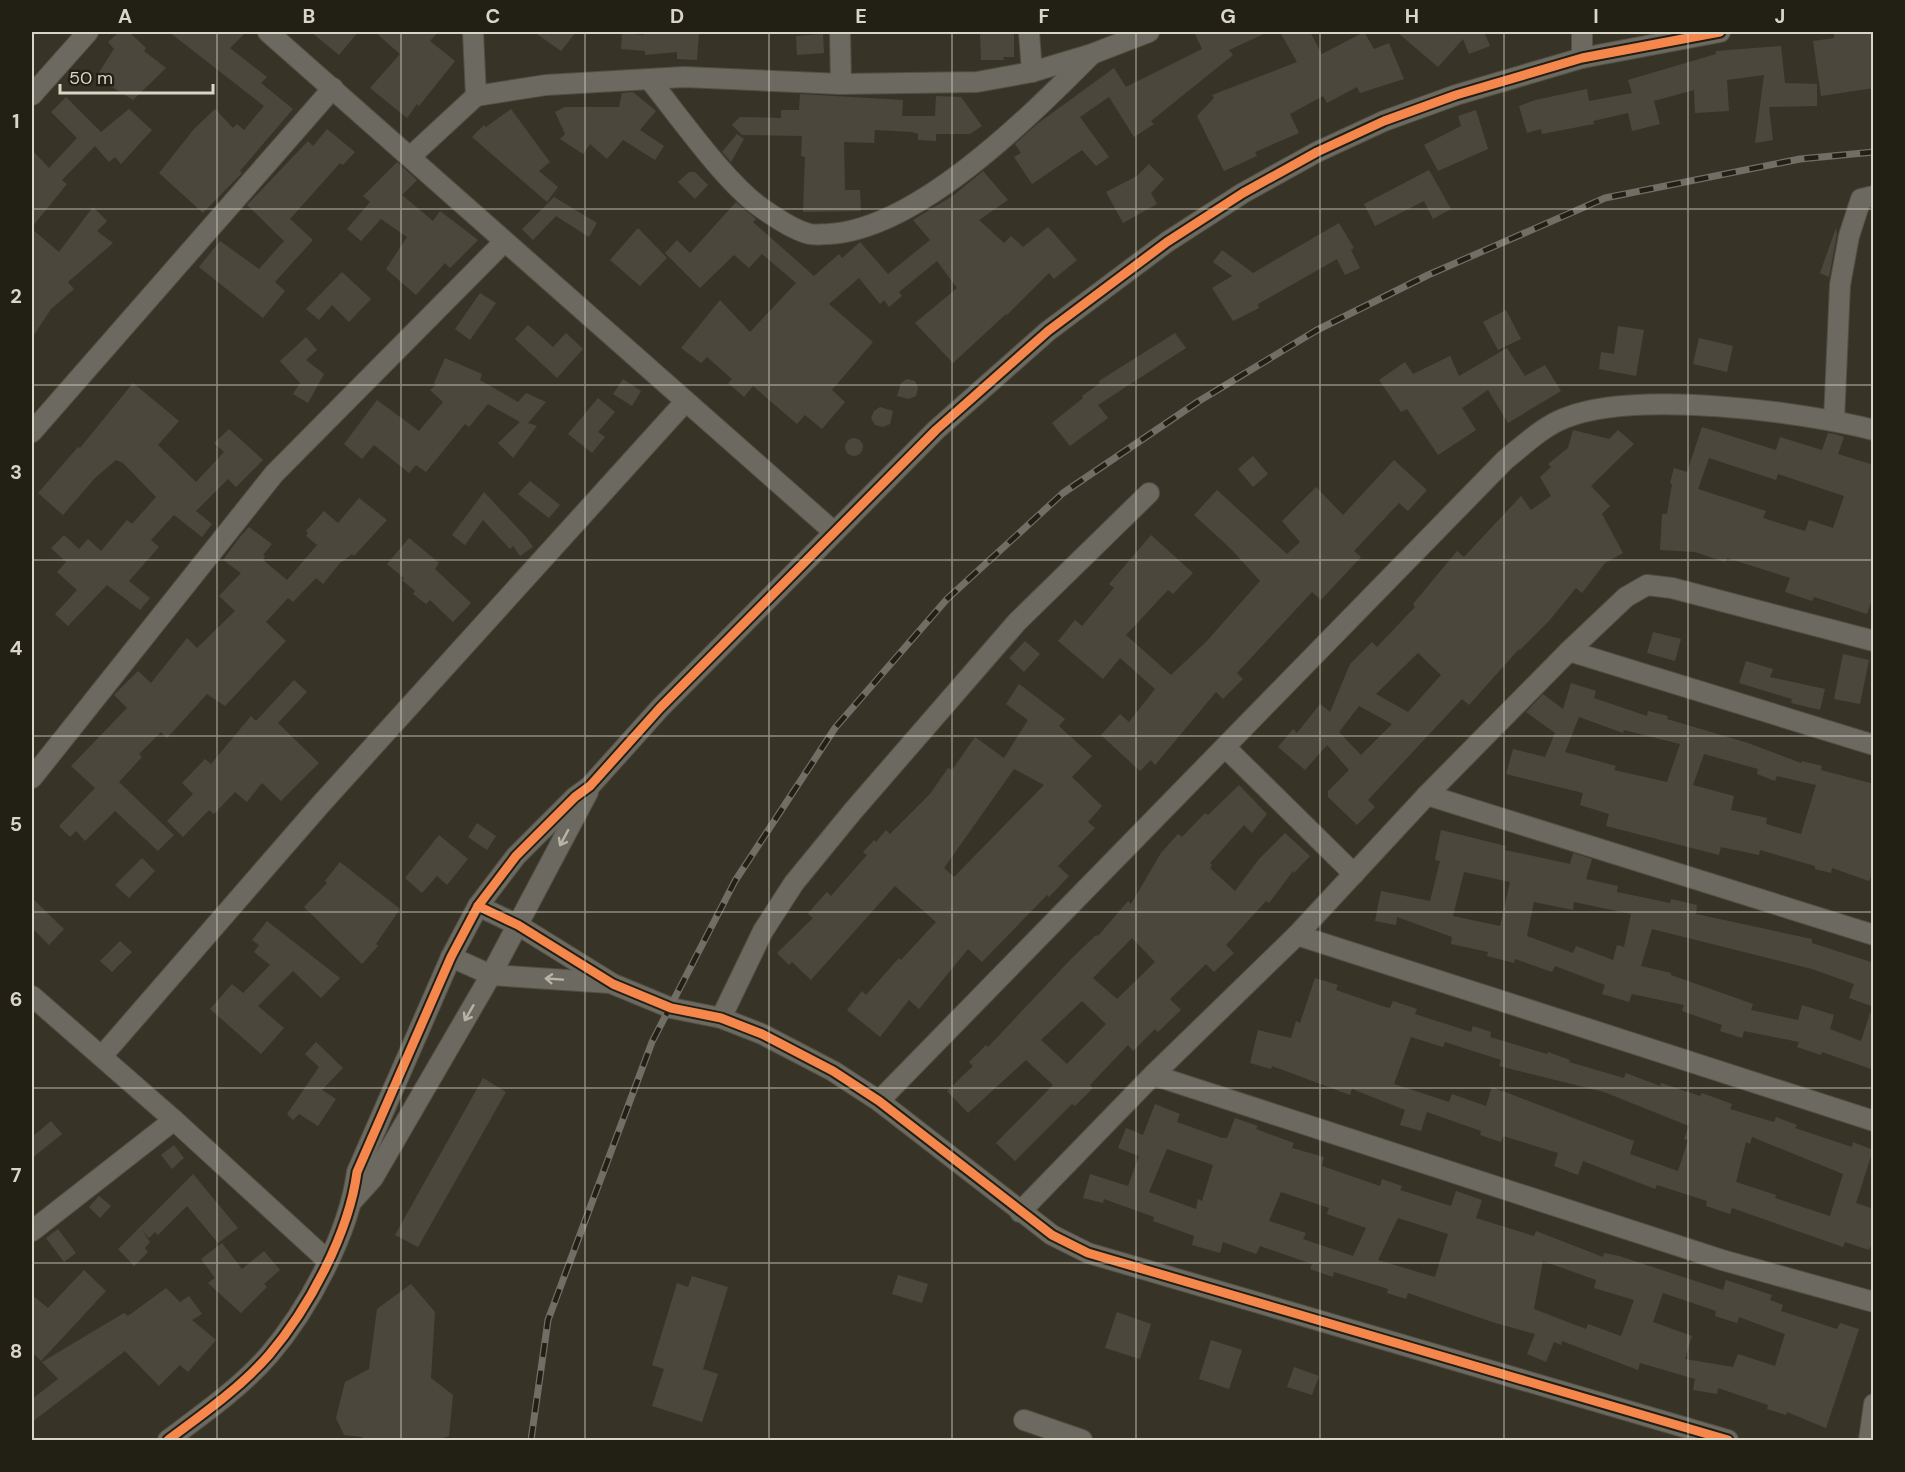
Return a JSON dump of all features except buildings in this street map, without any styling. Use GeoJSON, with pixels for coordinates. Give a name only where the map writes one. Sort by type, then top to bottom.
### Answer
{"type":"FeatureCollection","features":[{"type":"Feature","properties":{"kind":"street"},"geometry":{"type":"LineString","coordinates":[[32,95],[88,32]]}},
{"type":"Feature","properties":{"kind":"street"},"geometry":{"type":"LineString","coordinates":[[268,32],[834,532]]}},
{"type":"Feature","properties":{"kind":"street"},"geometry":{"type":"LineString","coordinates":[[472,32],[476,96]]}},
{"type":"Feature","properties":{"kind":"street"},"geometry":{"type":"LineString","coordinates":[[840,32],[841,84]]}},
{"type":"Feature","properties":{"kind":"street"},"geometry":{"type":"LineString","coordinates":[[1029,32],[1032,72]]}},
{"type":"Feature","properties":{"kind":"street"},"geometry":{"type":"LineString","coordinates":[[410,157],[476,96],[557,84],[684,77],[841,84],[977,82],[1032,72],[1092,54],[1149,32]]}},
{"type":"Feature","properties":{"kind":"street"},"geometry":{"type":"LineString","coordinates":[[1582,32],[1582,58]]}},
{"type":"Feature","properties":{"kind":"street"},"geometry":{"type":"LineString","coordinates":[[168,1440],[224,1397],[269,1354],[300,1310],[328,1261],[353,1200],[357,1172],[451,957],[478,906],[516,856],[575,797],[590,786],[660,708],[936,430],[1048,331],[1167,242],[1243,193],[1317,152],[1384,121],[1456,95],[1582,58],[1720,32]]}},
{"type":"Feature","properties":{"kind":"street"},"geometry":{"type":"LineString","coordinates":[[649,79],[734,183],[763,210],[811,234],[844,233],[879,224],[903,212],[975,161],[1032,114],[1092,54]]}},
{"type":"Feature","properties":{"kind":"street"},"geometry":{"type":"LineString","coordinates":[[32,432],[333,88]]}},
{"type":"Feature","properties":{"kind":"street"},"geometry":{"type":"LineString","coordinates":[[1834,420],[1840,285],[1850,236],[1861,199],[1874,196]]}},
{"type":"Feature","properties":{"kind":"street"},"geometry":{"type":"LineString","coordinates":[[32,778],[274,474],[504,242]]}},
{"type":"Feature","properties":{"kind":"street"},"geometry":{"type":"LineString","coordinates":[[102,1056],[321,804],[685,402]]}},
{"type":"Feature","properties":{"kind":"street"},"geometry":{"type":"LineString","coordinates":[[879,1101],[1505,460],[1539,433],[1565,418],[1603,407],[1682,406],[1770,412],[1834,420],[1874,430]]}},
{"type":"Feature","properties":{"kind":"street"},"geometry":{"type":"LineString","coordinates":[[721,1018],[763,932],[794,883],[860,802],[1017,622],[1149,493]]}},
{"type":"Feature","properties":{"kind":"street"},"geometry":{"type":"LineString","coordinates":[[1020,1212],[1153,1075],[1298,935],[1427,795],[1569,651],[1626,597],[1647,585],[1672,588],[1874,641]]}},
{"type":"Feature","properties":{"kind":"street"},"geometry":{"type":"LineString","coordinates":[[1569,651],[1874,745]]}},
{"type":"Feature","properties":{"kind":"street"},"geometry":{"type":"LineString","coordinates":[[1225,747],[1354,874]]}},
{"type":"Feature","properties":{"kind":"street"},"geometry":{"type":"LineString","coordinates":[[353,1200],[373,1178],[491,975],[590,786]]}},
{"type":"Feature","properties":{"kind":"street"},"geometry":{"type":"LineString","coordinates":[[1427,795],[1874,935]]}},
{"type":"Feature","properties":{"kind":"street"},"geometry":{"type":"LineString","coordinates":[[478,906],[518,925],[613,984],[671,1008],[721,1018],[762,1034],[833,1071],[879,1101],[1052,1236],[1088,1253],[1728,1440]]}},
{"type":"Feature","properties":{"kind":"street"},"geometry":{"type":"LineString","coordinates":[[1298,935],[1874,1121]]}},
{"type":"Feature","properties":{"kind":"street"},"geometry":{"type":"LineString","coordinates":[[451,957],[491,975],[613,984]]}},
{"type":"Feature","properties":{"kind":"street"},"geometry":{"type":"LineString","coordinates":[[32,996],[174,1120],[328,1261]]}},
{"type":"Feature","properties":{"kind":"street"},"geometry":{"type":"LineString","coordinates":[[1153,1075],[1722,1260],[1874,1302]]}},
{"type":"Feature","properties":{"kind":"street"},"geometry":{"type":"LineString","coordinates":[[32,1231],[174,1120]]}},
{"type":"Feature","properties":{"kind":"street"},"geometry":{"type":"LineString","coordinates":[[1869,1440],[1874,1404]]}},
{"type":"Feature","properties":{"kind":"street"},"geometry":{"type":"LineString","coordinates":[[1024,1420],[1082,1440]]}},
{"type":"Feature","properties":{"kind":"railway"},"geometry":{"type":"LineString","coordinates":[[531,1440],[548,1320],[652,1042],[735,881],[835,728],[947,599],[1063,493],[1199,401],[1317,330],[1428,275],[1605,198],[1800,159],[1874,152]]}},
{"type":"Feature","properties":{"kind":"cycle path"},"geometry":{"type":"LineString","coordinates":[[168,1440],[221,1400],[258,1367],[284,1336],[312,1293],[346,1220],[357,1172],[451,957],[478,906],[516,856],[575,797],[590,786],[660,708],[936,430],[1048,331],[1167,242],[1243,193],[1317,152],[1384,121],[1456,95],[1582,58],[1720,32]]}},
{"type":"Feature","properties":{"kind":"cycle path"},"geometry":{"type":"LineString","coordinates":[[478,906],[518,925],[613,984],[671,1008],[721,1018],[762,1034],[833,1071],[879,1101],[1052,1235],[1088,1253],[1728,1440]]}}]}
